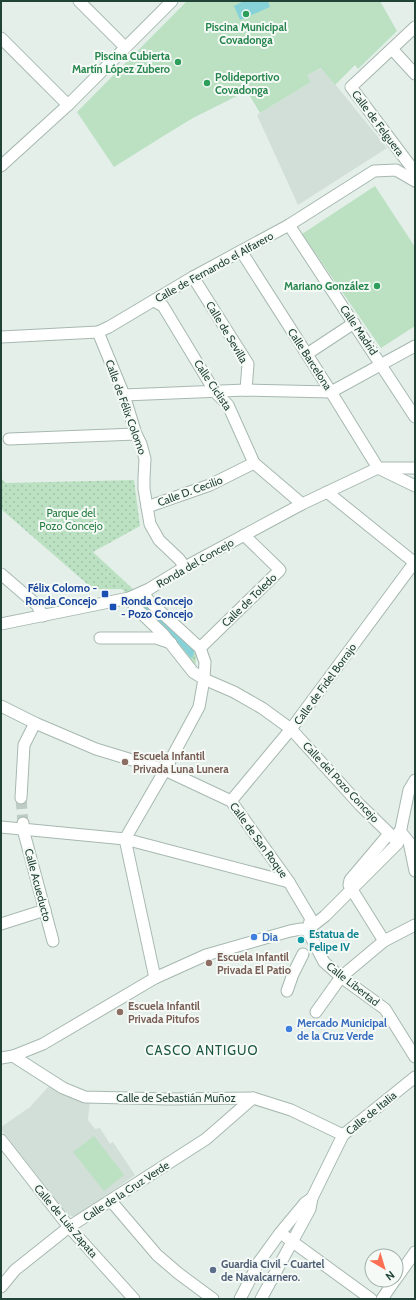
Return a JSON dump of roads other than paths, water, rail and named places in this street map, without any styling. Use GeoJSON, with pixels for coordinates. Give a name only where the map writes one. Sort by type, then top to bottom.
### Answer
{"type":"FeatureCollection","features":[{"type":"Feature","properties":{"kind":"street"},"geometry":{"type":"LineString","coordinates":[[79,1],[125,47]]}},
{"type":"Feature","properties":{"kind":"street"},"geometry":{"type":"LineString","coordinates":[[3,160],[68,105],[172,1]]}},
{"type":"Feature","properties":{"kind":"street","name":"Calle de Felguera"},"geometry":{"type":"LineString","coordinates":[[415,27],[351,87],[415,172]]}},
{"type":"Feature","properties":{"kind":"street"},"geometry":{"type":"LineString","coordinates":[[1,38],[68,105]]}},
{"type":"Feature","properties":{"kind":"street"},"geometry":{"type":"LineString","coordinates":[[392,49],[415,74]]}},
{"type":"Feature","properties":{"kind":"street","name":"Calle de Fernando el Alfarero"},"geometry":{"type":"LineString","coordinates":[[1,337],[98,332],[193,277],[289,225],[374,171],[396,170],[415,181]]}},
{"type":"Feature","properties":{"kind":"street","name":"Calle Madrid"},"geometry":{"type":"LineString","coordinates":[[289,225],[415,417]]}},
{"type":"Feature","properties":{"kind":"street","name":"Calle Barcelona"},"geometry":{"type":"LineString","coordinates":[[241,251],[378,468]]}},
{"type":"Feature","properties":{"kind":"street","name":"Calle de Sevilla"},"geometry":{"type":"LineString","coordinates":[[193,277],[248,364],[246,390]]}},
{"type":"Feature","properties":{"kind":"street","name":"Calle Ciclista"},"geometry":{"type":"LineString","coordinates":[[154,300],[163,306],[215,392],[228,404],[254,464],[302,504]]}},
{"type":"Feature","properties":{"kind":"street"},"geometry":{"type":"LineString","coordinates":[[307,354],[354,323]]}},
{"type":"Feature","properties":{"kind":"street","name":"Calle de Félix Colomo"},"geometry":{"type":"LineString","coordinates":[[98,332],[124,396],[136,434],[141,444],[145,459],[144,478],[150,524],[159,540],[179,559],[185,567]]}},
{"type":"Feature","properties":{"kind":"street"},"geometry":{"type":"LineString","coordinates":[[124,396],[246,390],[331,392],[415,346]]}},
{"type":"Feature","properties":{"kind":"street"},"geometry":{"type":"LineString","coordinates":[[9,439],[136,434]]}},
{"type":"Feature","properties":{"kind":"street","name":"Calle D. Cecilio"},"geometry":{"type":"LineString","coordinates":[[147,507],[210,485],[254,464]]}},
{"type":"Feature","properties":{"kind":"street"},"geometry":{"type":"LineString","coordinates":[[378,468],[415,468]]}},
{"type":"Feature","properties":{"kind":"street"},"geometry":{"type":"LineString","coordinates":[[378,468],[415,486]]}},
{"type":"Feature","properties":{"kind":"street","name":"Ronda del Concejo"},"geometry":{"type":"LineString","coordinates":[[1,624],[129,598],[143,592],[185,567],[302,504],[378,468]]}},
{"type":"Feature","properties":{"kind":"street"},"geometry":{"type":"LineString","coordinates":[[327,492],[415,563]]}},
{"type":"Feature","properties":{"kind":"street","name":"Calle de Toledo"},"geometry":{"type":"LineString","coordinates":[[200,648],[280,570],[244,535]]}},
{"type":"Feature","properties":{"kind":"street","name":"Calle de Fidel Borrajo"},"geometry":{"type":"LineString","coordinates":[[231,801],[291,729],[415,563]]}},
{"type":"Feature","properties":{"kind":"street"},"geometry":{"type":"LineString","coordinates":[[1,574],[37,605],[43,616]]}},
{"type":"Feature","properties":{"kind":"street"},"geometry":{"type":"LineString","coordinates":[[143,592],[148,601],[200,648],[205,662],[204,679],[199,707],[125,839],[155,978]]}},
{"type":"Feature","properties":{"kind":"street","name":"Calle del Pozo Concejo"},"geometry":{"type":"LineString","coordinates":[[129,598],[136,608],[171,643],[193,672],[204,679],[234,692],[262,708],[291,729],[360,805],[397,835],[409,842],[415,871]]}},
{"type":"Feature","properties":{"kind":"street"},"geometry":{"type":"LineString","coordinates":[[100,638],[156,638],[171,643]]}},
{"type":"Feature","properties":{"kind":"street","name":"Calle de San Roque"},"geometry":{"type":"LineString","coordinates":[[1,706],[35,723],[96,749],[165,770],[231,801],[289,882],[311,918],[307,930]]}},
{"type":"Feature","properties":{"kind":"street"},"geometry":{"type":"LineString","coordinates":[[21,798],[24,745],[35,723]]}},
{"type":"Feature","properties":{"kind":"street"},"geometry":{"type":"LineString","coordinates":[[384,941],[349,885],[350,880],[388,835],[397,835],[409,790],[415,780]]}},
{"type":"Feature","properties":{"kind":"street"},"geometry":{"type":"LineString","coordinates":[[1,827],[23,826],[125,839],[289,882]]}},
{"type":"Feature","properties":{"kind":"street","name":"Calle Acueducto"},"geometry":{"type":"LineString","coordinates":[[23,826],[53,941]]}},
{"type":"Feature","properties":{"kind":"street"},"geometry":{"type":"LineString","coordinates":[[1,1058],[13,1056],[43,1044],[155,978],[206,955],[290,931],[301,929],[307,930],[324,916],[352,888]]}},
{"type":"Feature","properties":{"kind":"street"},"geometry":{"type":"LineString","coordinates":[[1,924],[45,910]]}},
{"type":"Feature","properties":{"kind":"street"},"geometry":{"type":"LineString","coordinates":[[316,1012],[341,977],[384,941],[415,925]]}},
{"type":"Feature","properties":{"kind":"street","name":"Calle Libertad"},"geometry":{"type":"LineString","coordinates":[[307,930],[324,962],[341,977],[385,1009],[415,1057]]}},
{"type":"Feature","properties":{"kind":"street"},"geometry":{"type":"LineString","coordinates":[[287,992],[293,974],[303,954]]}},
{"type":"Feature","properties":{"kind":"street","name":"Calle de Sebastián Muñoz"},"geometry":{"type":"LineString","coordinates":[[13,1056],[63,1088],[85,1097],[168,1099],[253,1098],[291,1110],[343,1135]]}},
{"type":"Feature","properties":{"kind":"street","name":"Calle de Italia"},"geometry":{"type":"LineString","coordinates":[[261,1299],[310,1209],[312,1198],[343,1135],[415,1077]]}},
{"type":"Feature","properties":{"kind":"street","name":"Calle de la Cruz Verde"},"geometry":{"type":"LineString","coordinates":[[1,1286],[15,1270],[70,1227],[206,1139],[253,1098]]}},
{"type":"Feature","properties":{"kind":"street","name":"Calle de Luis Zapata"},"geometry":{"type":"LineString","coordinates":[[1,1140],[70,1227],[134,1299]]}},
{"type":"Feature","properties":{"kind":"street","name":"Calle de Italia"},"geometry":{"type":"LineString","coordinates":[[240,1299],[259,1262],[280,1233],[305,1203],[312,1198]]}},
{"type":"Feature","properties":{"kind":"street"},"geometry":{"type":"LineString","coordinates":[[110,1201],[157,1255],[213,1299]]}},
{"type":"Feature","properties":{"kind":"street"},"geometry":{"type":"LineString","coordinates":[[280,1233],[371,1299]]}},
{"type":"Feature","properties":{"kind":"street"},"geometry":{"type":"LineString","coordinates":[[404,1268],[415,1252]]}},
{"type":"Feature","properties":{"kind":"street"},"geometry":{"type":"LineString","coordinates":[[382,1299],[390,1288]]}},
{"type":"Feature","properties":{"kind":"water","name":"Piscina Municipal Covadonga"},"geometry":{"type":"Polygon","coordinates":[[[244,1],[268,1],[270,7],[240,20],[234,6],[244,1]]]}},
{"type":"Feature","properties":{"kind":"water"},"geometry":{"type":"Polygon","coordinates":[[[144,605],[193,649],[193,657],[191,658],[168,631],[143,608],[144,605]]]}},
{"type":"Feature","properties":{"kind":"tunnel"},"geometry":{"type":"LineString","coordinates":[[21,798],[23,823]]}},
{"type":"Feature","properties":{"kind":"place","name":"Piscina Municipal Covadonga"},"geometry":{"type":"Point","coordinates":[246,14]}},
{"type":"Feature","properties":{"kind":"place","name":"Piscina Cubierta Martín López Zubero"},"geometry":{"type":"Point","coordinates":[178,62]}},
{"type":"Feature","properties":{"kind":"place","name":"Polideportivo Covadonga"},"geometry":{"type":"Point","coordinates":[207,83]}},
{"type":"Feature","properties":{"kind":"place","name":"Mariano González"},"geometry":{"type":"Point","coordinates":[377,286]}},
{"type":"Feature","properties":{"kind":"place","name":"Félix Colomo - Ronda Concejo"},"geometry":{"type":"Point","coordinates":[105,594]}},
{"type":"Feature","properties":{"kind":"place","name":"Ronda Concejo - Pozo Concejo"},"geometry":{"type":"Point","coordinates":[113,607]}},
{"type":"Feature","properties":{"kind":"place","name":"Escuela Infantil Privada Luna Lunera"},"geometry":{"type":"Point","coordinates":[125,762]}},
{"type":"Feature","properties":{"kind":"place","name":"Dia"},"geometry":{"type":"Point","coordinates":[254,937]}},
{"type":"Feature","properties":{"kind":"place","name":"Estatua de Felipe IV"},"geometry":{"type":"Point","coordinates":[301,940]}},
{"type":"Feature","properties":{"kind":"place","name":"Escuela Infantil Privada El Patio"},"geometry":{"type":"Point","coordinates":[209,963]}},
{"type":"Feature","properties":{"kind":"place","name":"Escuela Infantil Privada Pitufos"},"geometry":{"type":"Point","coordinates":[120,1012]}},
{"type":"Feature","properties":{"kind":"place","name":"Mercado Municipal de la Cruz Verde"},"geometry":{"type":"Point","coordinates":[289,1029]}},
{"type":"Feature","properties":{"kind":"place","name":"Guardia Civil - Cuartel de Navalcarnero."},"geometry":{"type":"Point","coordinates":[213,1270]}},
{"type":"Feature","properties":{"kind":"district","name":"CASCO ANTIGUO"},"geometry":{"type":"Point","coordinates":[202,1050]}},
{"type":"Feature","properties":{"kind":"park label","name":"Parque del Pozo Concejo"},"geometry":{"type":"Point","coordinates":[71,519]}}]}
